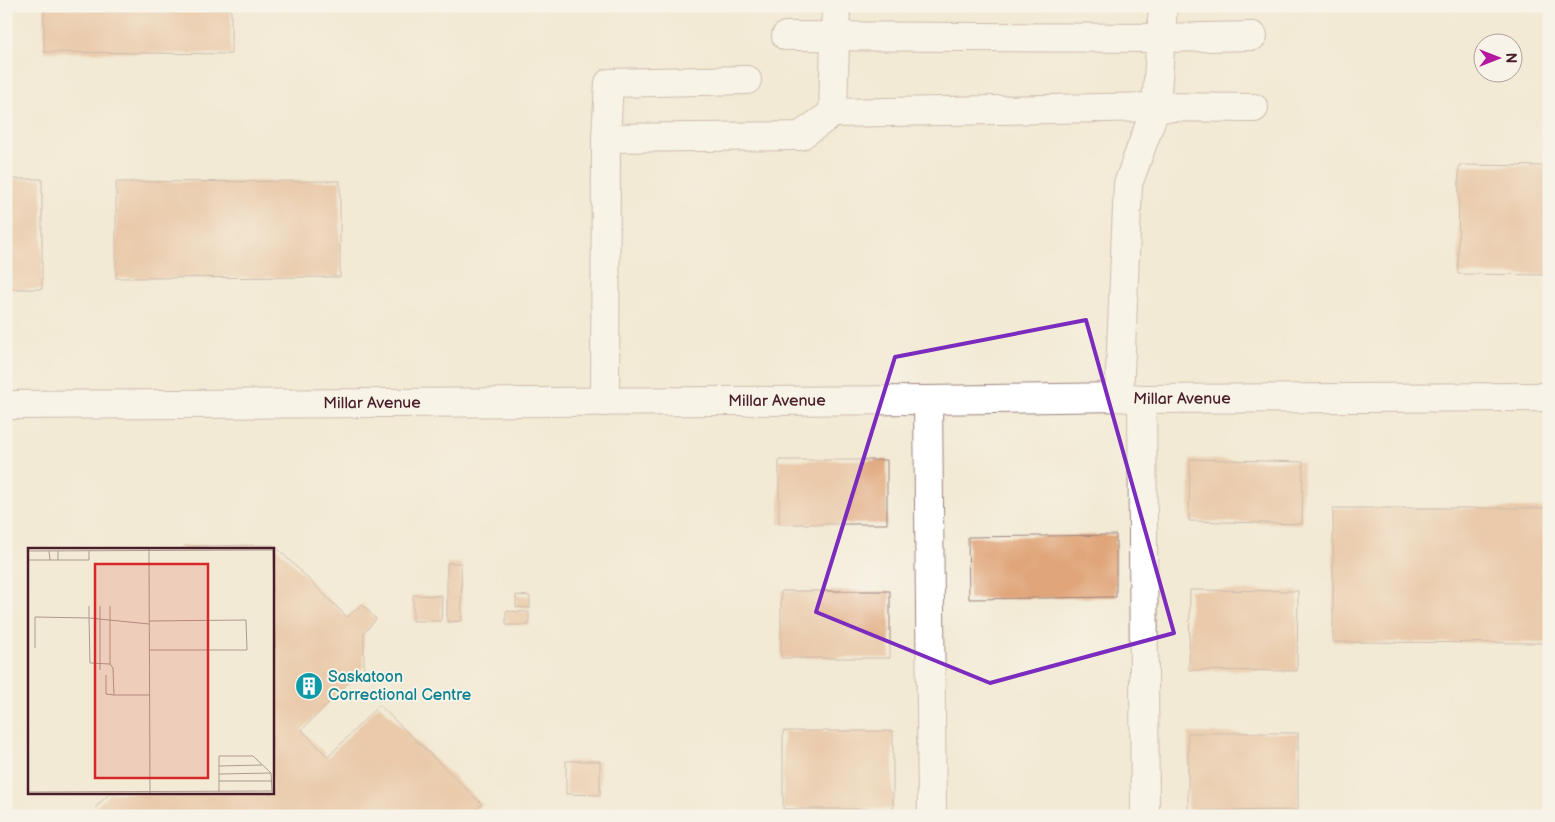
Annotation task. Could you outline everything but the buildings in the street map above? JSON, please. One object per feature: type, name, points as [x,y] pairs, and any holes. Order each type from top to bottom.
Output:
[{"type":"street","points":[[833,113],[836,6]]},
{"type":"street","points":[[1145,816],[1130,398],[1128,184],[1156,107],[1162,6]]},
{"type":"street","points":[[786,36],[1161,38],[1253,36]]},
{"type":"street","points":[[605,402],[606,138],[609,83],[747,80]]},
{"type":"street","points":[[606,138],[800,136],[833,113],[1156,107],[1254,108]]},
{"type":"street","name":"Millar Avenue","points":[[6,405],[1549,397]]},
{"type":"street","points":[[928,400],[932,816]]},
{"type":"highlighted area","points":[[1086,320],[1174,633],[990,683],[816,612],[895,357]]},
{"type":"place","name":"Saskatoon Correctional Centre","points":[[309,686]]}]
